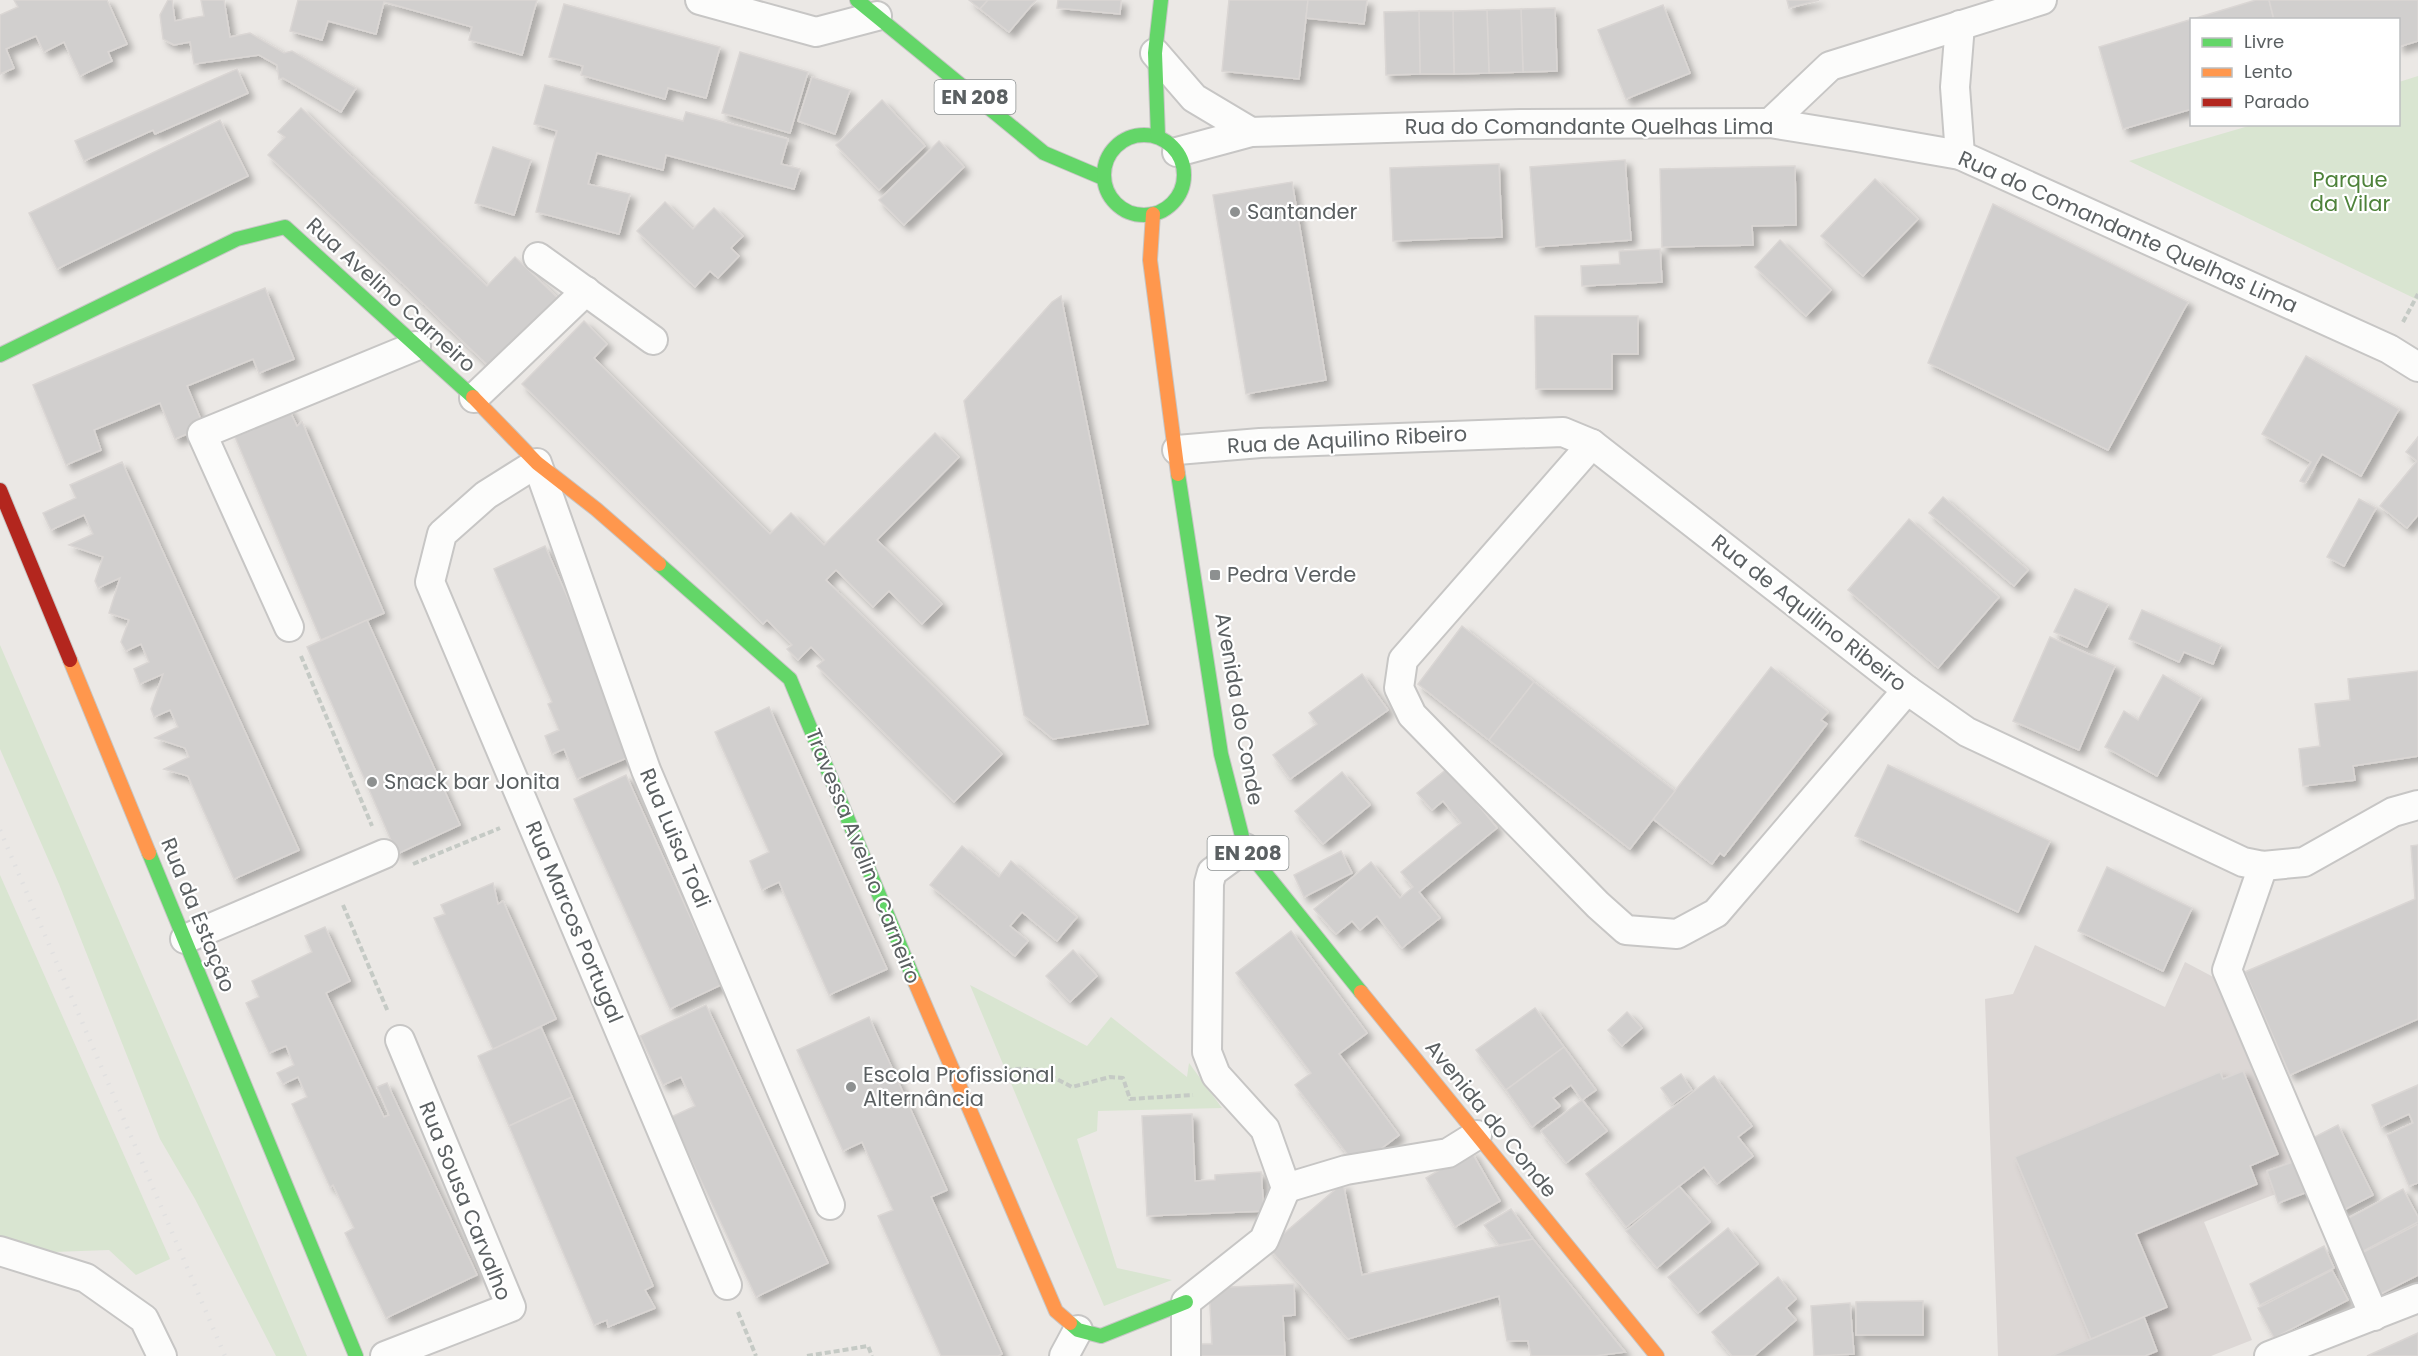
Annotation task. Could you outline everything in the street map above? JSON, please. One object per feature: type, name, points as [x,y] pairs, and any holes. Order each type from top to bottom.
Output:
[{"type":"street","points":[[700,0],[816,32],[867,8]]},
{"type":"street","points":[[1161,0],[1155,53],[1168,144]]},
{"type":"street","points":[[1770,123],[1830,66],[2042,0]]},
{"type":"street","name":"EN 208","points":[[867,8],[1044,153],[1104,178]]},
{"type":"street","points":[[1960,25],[1955,87],[1960,155]]},
{"type":"street","points":[[1155,53],[1194,98],[1251,132]]},
{"type":"street","name":"Rua do Comandante Quelhas Lima","points":[[1168,144],[1251,132],[1520,124],[1770,123],[1960,155],[2389,349],[2418,368]]},
{"type":"street","points":[[1145,134],[1168,144],[1184,164],[1182,189],[1175,200],[1166,209],[1153,214],[1140,215],[1115,203],[1107,191],[1104,178],[1105,164],[1112,150],[1120,142],[1132,136],[1145,134]]},
{"type":"street","name":"Avenida do Conde","points":[[1153,214],[1150,260],[1183,508],[1221,754],[1245,848],[1657,1356]]},
{"type":"street","name":"Rua Avelino Carneiro","points":[[0,356],[237,239],[285,227],[474,398],[537,463]]},
{"type":"street","points":[[538,257],[653,340]]},
{"type":"street","points":[[474,398],[586,291]]},
{"type":"street","points":[[289,627],[202,434],[416,346]]},
{"type":"street","name":"Rua de Aquilino Ribeiro","points":[[1177,450],[1260,442],[1563,432],[1592,444],[1907,690],[1967,732],[2243,862],[2263,866],[2304,862],[2393,812],[2418,805]]},
{"type":"street","points":[[1592,444],[1403,660],[1399,688],[1412,715],[1598,906],[1626,930],[1677,934],[1716,913],[1907,690]]},
{"type":"street","name":"Rua Marcos Portugal","points":[[537,463],[486,495],[442,534],[430,582],[727,1285]]},
{"type":"street","name":"Travessa Avelino Carneiro","points":[[537,463],[596,509],[790,680],[959,1089],[1056,1311],[1078,1330]]},
{"type":"street","name":"Rua Luisa Todi","points":[[537,463],[646,770],[830,1206]]},
{"type":"street","name":"Rua da Estação","points":[[0,490],[356,1356]]},
{"type":"street","points":[[1064,1356],[1078,1330],[1101,1336],[1186,1302],[1264,1240],[1286,1188],[1265,1129],[1216,1075],[1207,1052],[1209,883],[1212,872],[1245,848]]},
{"type":"street","points":[[185,939],[384,854]]},
{"type":"street","points":[[2263,866],[2227,970],[2374,1316]]},
{"type":"street","name":"Rua Sousa Carvalho","points":[[385,1356],[511,1307],[400,1040]]},
{"type":"street","points":[[1286,1188],[1346,1170],[1448,1153],[1477,1135]]},
{"type":"street","points":[[0,1251],[86,1278],[144,1319],[162,1356]]},
{"type":"street","points":[[2270,1356],[2418,1298]]},
{"type":"street","points":[[1186,1302],[1186,1356]]},
{"type":"path","points":[[289,627],[392,873],[530,815]]},
{"type":"path","points":[[332,877],[400,1040]]},
{"type":"path","points":[[959,1089],[1004,1070],[1022,1067],[1045,1072],[1072,1087],[1110,1077],[1123,1078],[1130,1100],[1196,1095],[1216,1075]]},
{"type":"path","points":[[727,1285],[756,1356]]},
{"type":"path","points":[[807,1356],[868,1346],[872,1356]]},
{"type":"shaded area","points":[[2035,945],[2165,1007],[2185,962],[2219,980],[2309,1181],[2204,1222],[2252,1340],[2211,1356],[1998,1356],[1985,999],[2013,994]]},
{"type":"green space","name":"Parque da Vilar","points":[[2418,76],[2418,300],[2129,161],[2249,126],[2400,126],[2400,82]]},
{"type":"green space","points":[[0,645],[307,1356],[276,1356],[195,1199],[160,1139],[59,884],[0,749]]},
{"type":"green space","points":[[0,875],[170,1259],[136,1275],[109,1250],[53,1252],[0,1236]]},
{"type":"green space","points":[[970,985],[1087,1046],[1111,1017],[1187,1077],[1189,1063],[1222,1108],[1098,1111],[1097,1131],[1077,1139],[1117,1268],[1172,1280],[1104,1306]]},
{"type":"building","points":[[14,0],[107,0],[127,44],[108,52],[112,61],[80,76],[64,42],[44,52],[36,36],[6,49],[14,68],[0,74],[0,15],[18,7]]},
{"type":"building","points":[[168,0],[172,0],[175,21],[204,16],[201,0],[224,0],[230,37],[250,33],[284,53],[292,51],[356,88],[341,112],[283,78],[279,79],[277,65],[259,55],[194,64],[190,42],[174,45],[163,39],[160,15]]},
{"type":"building","points":[[298,0],[537,0],[522,55],[469,40],[472,27],[384,2],[376,34],[328,21],[322,40],[290,31]]},
{"type":"building","points":[[969,0],[988,0],[980,9]]},
{"type":"building","points":[[988,0],[1036,0],[1009,32],[980,9]]},
{"type":"building","points":[[1058,0],[1121,0],[1120,14],[1057,8]]},
{"type":"building","points":[[1229,0],[1308,0],[1299,79],[1222,71]]},
{"type":"building","points":[[1308,0],[1367,0],[1364,24],[1306,18]]},
{"type":"building","points":[[1787,0],[1819,0],[1789,8]]},
{"type":"building","points":[[2256,0],[2269,0],[2274,18],[2196,18]]},
{"type":"building","points":[[2269,0],[2418,0],[2418,41],[2400,46],[2400,18],[2274,18]]},
{"type":"building","points":[[564,4],[720,47],[706,98],[668,88],[665,99],[581,75],[583,66],[549,57]]},
{"type":"building","points":[[1663,5],[1690,73],[1626,99],[1598,30]]},
{"type":"building","points":[[1555,8],[1557,71],[1523,72],[1521,9]]},
{"type":"building","points":[[1521,9],[1523,72],[1489,73],[1487,10]]},
{"type":"building","points":[[1487,10],[1489,73],[1454,74],[1453,11]]},
{"type":"building","points":[[1419,11],[1453,11],[1454,74],[1420,74]]},
{"type":"building","points":[[1419,11],[1420,74],[1386,75],[1384,12]]},
{"type":"building","points":[[2190,20],[2190,110],[2123,129],[2099,47]]},
{"type":"building","points":[[740,52],[808,72],[790,133],[722,113]]},
{"type":"building","points":[[237,69],[248,93],[155,134],[153,130],[84,161],[75,141]]},
{"type":"building","points":[[812,77],[850,90],[835,134],[798,121]]},
{"type":"building","points":[[545,85],[683,121],[686,112],[788,139],[781,164],[800,169],[794,189],[666,155],[663,170],[597,153],[588,184],[630,194],[619,234],[536,212],[557,131],[534,124]]},
{"type":"building","points":[[882,100],[925,146],[879,190],[836,145]]},
{"type":"building","points":[[301,108],[487,286],[515,257],[566,306],[499,376],[268,155],[285,137],[278,132]]},
{"type":"building","points":[[220,120],[248,176],[57,269],[29,213]]},
{"type":"building","points":[[939,141],[964,167],[904,225],[879,200]]},
{"type":"building","points":[[493,147],[531,160],[514,215],[475,203]]},
{"type":"building","points":[[1625,160],[1631,240],[1536,247],[1530,167]]},
{"type":"building","points":[[1499,164],[1502,237],[1393,241],[1390,168]]},
{"type":"building","points":[[1795,166],[1796,225],[1752,226],[1753,245],[1662,247],[1660,169]]},
{"type":"building","points":[[1875,179],[1918,219],[1863,276],[1821,236]]},
{"type":"building","points":[[1292,182],[1326,380],[1246,394],[1213,195]]},
{"type":"building","points":[[665,202],[693,229],[714,208],[743,236],[731,248],[739,256],[718,278],[710,271],[695,287],[637,231]]},
{"type":"building","points":[[1993,204],[2188,302],[2108,450],[1928,363]]},
{"type":"building","points":[[1780,240],[1831,290],[1806,316],[1755,267]]},
{"type":"building","points":[[1660,249],[1662,282],[1582,286],[1581,266],[1620,264],[1619,251]]},
{"type":"building","points":[[265,288],[294,359],[259,373],[253,359],[187,386],[204,427],[175,439],[160,403],[94,430],[101,450],[66,465],[33,385]]},
{"type":"building","points":[[1061,296],[1148,724],[1053,739],[1024,715],[964,401],[1052,302]]},
{"type":"building","points":[[1535,316],[1638,316],[1638,354],[1612,354],[1612,389],[1536,389]]},
{"type":"building","points":[[584,321],[607,344],[594,358],[770,534],[791,513],[824,545],[935,433],[959,457],[877,540],[942,604],[922,624],[889,591],[873,607],[836,570],[826,580],[1002,754],[954,802],[817,666],[824,660],[811,647],[798,660],[787,649],[792,645],[767,620],[763,624],[522,384]]},
{"type":"building","points":[[2306,356],[2399,409],[2361,476],[2322,454],[2305,483],[2300,481],[2311,462],[2262,434]]},
{"type":"building","points":[[288,407],[297,426],[302,422],[384,613],[321,640],[232,430]]},
{"type":"building","points":[[2418,437],[2418,515],[2407,528],[2380,506],[2417,461],[2406,452]]},
{"type":"building","points":[[122,462],[299,850],[234,879],[188,776],[164,769],[189,757],[185,748],[155,738],[178,727],[170,710],[154,717],[151,709],[163,674],[140,684],[134,669],[149,662],[141,644],[126,651],[121,642],[129,620],[109,613],[120,578],[98,588],[95,581],[103,557],[69,545],[93,534],[84,515],[51,530],[43,513],[76,498],[70,485]]},
{"type":"building","points":[[1943,497],[2028,570],[2014,586],[1929,513]]},
{"type":"building","points":[[2359,499],[2376,508],[2344,566],[2327,557]]},
{"type":"building","points":[[1909,519],[1999,597],[1938,668],[1848,590]]},
{"type":"building","points":[[545,546],[636,754],[577,779],[564,749],[552,754],[545,736],[559,730],[548,704],[552,702],[494,569]]},
{"type":"building","points":[[2075,589],[2108,604],[2087,647],[2054,632]]},
{"type":"building","points":[[2142,610],[2221,645],[2213,664],[2184,652],[2179,662],[2129,639]]},
{"type":"building","points":[[367,620],[460,825],[397,854],[307,647]]},
{"type":"building","points":[[1462,626],[1534,682],[1489,740],[1418,684]]},
{"type":"building","points":[[2050,637],[2115,666],[2079,750],[2013,721]]},
{"type":"building","points":[[1771,667],[1828,712],[1821,720],[1827,724],[1724,856],[1720,853],[1712,864],[1653,819]]},
{"type":"building","points":[[2418,671],[2418,756],[2353,766],[2355,780],[2303,786],[2299,749],[2320,746],[2315,704],[2350,700],[2348,679]]},
{"type":"building","points":[[1362,674],[1388,710],[1290,779],[1273,755],[1317,724],[1309,713]]},
{"type":"building","points":[[2163,675],[2201,697],[2157,776],[2105,747],[2124,711],[2138,720]]},
{"type":"building","points":[[1534,682],[1675,791],[1630,849],[1489,740]]},
{"type":"building","points":[[769,707],[887,969],[829,995],[779,882],[762,890],[750,861],[769,852],[715,732]]},
{"type":"building","points":[[1888,765],[2050,841],[2018,912],[1855,836]]},
{"type":"building","points":[[1448,768],[1497,828],[1419,892],[1440,918],[1402,948],[1377,916],[1360,930],[1352,921],[1336,934],[1314,909],[1371,862],[1400,898],[1413,887],[1401,872],[1461,823],[1443,801],[1432,810],[1417,793]]},
{"type":"building","points":[[1342,772],[1370,805],[1323,844],[1295,811]]},
{"type":"building","points":[[626,775],[721,985],[670,1009],[574,799]]},
{"type":"building","points":[[2418,845],[2418,1019],[2290,1075],[2245,972],[2415,899],[2411,846]]},
{"type":"building","points":[[962,846],[999,877],[1011,861],[1077,917],[1057,941],[1022,912],[1010,926],[1028,941],[1015,956],[930,885]]},
{"type":"building","points":[[1341,851],[1352,873],[1304,897],[1294,875]]},
{"type":"building","points":[[2107,867],[2192,908],[2163,971],[2078,931]]},
{"type":"building","points":[[493,883],[498,904],[503,901],[556,1019],[493,1049],[434,918],[445,914],[441,905]]},
{"type":"building","points":[[325,927],[350,981],[326,993],[384,1117],[389,1115],[377,1087],[387,1083],[477,1275],[386,1318],[345,1233],[354,1228],[333,1185],[330,1187],[292,1104],[307,1097],[298,1077],[283,1084],[277,1073],[294,1065],[286,1046],[269,1053],[246,1003],[259,997],[252,981],[312,952],[305,936]]},
{"type":"building","points":[[1291,931],[1367,1033],[1339,1054],[1399,1135],[1357,1167],[1295,1085],[1311,1073],[1236,973]]},
{"type":"building","points":[[1073,950],[1097,976],[1070,1002],[1046,976]]},
{"type":"building","points":[[706,1005],[828,1263],[756,1297],[671,1117],[695,1106],[681,1077],[663,1085],[640,1036]]},
{"type":"building","points":[[1535,1008],[1564,1047],[1506,1090],[1476,1050]]},
{"type":"building","points":[[1627,1012],[1642,1028],[1622,1046],[1608,1030]]},
{"type":"building","points":[[869,1017],[947,1190],[931,1197],[1002,1354],[998,1356],[941,1356],[878,1216],[893,1210],[862,1142],[843,1151],[797,1050]]},
{"type":"building","points":[[541,1027],[572,1097],[509,1126],[478,1056]]},
{"type":"building","points":[[1564,1047],[1596,1090],[1582,1100],[1571,1085],[1553,1098],[1560,1106],[1532,1127],[1506,1090]]},
{"type":"building","points":[[2243,1071],[2278,1154],[2250,1166],[2257,1184],[2136,1234],[2167,1307],[2091,1339],[2015,1157],[2220,1072],[2223,1079]]},
{"type":"building","points":[[1681,1074],[1692,1090],[1672,1104],[1661,1088]]},
{"type":"building","points":[[1714,1076],[1752,1126],[1738,1137],[1753,1156],[1717,1184],[1704,1167],[1626,1227],[1586,1174]]},
{"type":"building","points":[[2418,1085],[2418,1183],[2409,1186],[2387,1135],[2413,1123],[2409,1114],[2381,1127],[2372,1105]]},
{"type":"building","points":[[572,1097],[653,1286],[645,1290],[655,1308],[608,1327],[607,1320],[594,1325],[509,1126]]},
{"type":"building","points":[[1582,1100],[1607,1131],[1566,1163],[1541,1131]]},
{"type":"building","points":[[1192,1114],[1195,1181],[1215,1180],[1215,1175],[1261,1172],[1264,1211],[1147,1216],[1142,1116]]},
{"type":"building","points":[[2338,1125],[2373,1195],[2340,1212],[2305,1142]]},
{"type":"building","points":[[1471,1151],[1500,1201],[1455,1227],[1426,1178]]},
{"type":"building","points":[[2299,1160],[2310,1191],[2278,1203],[2267,1171]]},
{"type":"building","points":[[1343,1183],[1362,1275],[1533,1239],[1625,1352],[1595,1356],[1531,1356],[1528,1341],[1507,1341],[1499,1296],[1348,1339],[1268,1247]]},
{"type":"building","points":[[1679,1186],[1710,1222],[1657,1268],[1626,1231]]},
{"type":"building","points":[[2403,1189],[2418,1217],[2418,1222],[2358,1254],[2341,1222]]},
{"type":"building","points":[[1511,1209],[1533,1239],[1499,1245],[1484,1225]]},
{"type":"building","points":[[2418,1224],[2418,1275],[2375,1297],[2354,1257]]},
{"type":"building","points":[[1728,1228],[1758,1264],[1698,1313],[1668,1277]]},
{"type":"building","points":[[2324,1246],[2334,1268],[2260,1305],[2250,1284]]},
{"type":"building","points":[[2332,1270],[2348,1300],[2274,1338],[2258,1308]]},
{"type":"building","points":[[1778,1277],[1796,1299],[1786,1308],[1796,1320],[1754,1356],[1732,1356],[1712,1332]]},
{"type":"building","points":[[1294,1284],[1295,1315],[1283,1316],[1285,1356],[1195,1356],[1195,1344],[1212,1344],[1209,1288]]},
{"type":"building","points":[[1923,1301],[1923,1335],[1856,1335],[1856,1302]]},
{"type":"building","points":[[1850,1303],[1854,1354],[1814,1356],[1811,1306]]},
{"type":"building","points":[[2144,1317],[2157,1351],[2145,1356],[2051,1356]]},
{"type":"building","points":[[2418,1333],[2418,1356],[2367,1356]]},
{"type":"railway","points":[[0,830],[225,1356]]},
{"type":"traffic: fast","points":[[857,0],[1044,153],[1103,178]]},
{"type":"traffic: fast","points":[[1158,136],[1155,53],[1161,0]]},
{"type":"traffic: fast","points":[[1136,135],[1152,135],[1166,142],[1177,153],[1184,167],[1184,175],[1181,190],[1166,208],[1152,215],[1136,215],[1122,208],[1111,197],[1104,183],[1104,167],[1111,153],[1122,142],[1136,135]]},
{"type":"traffic: fast","points":[[0,355],[237,239],[285,227],[473,397]]},
{"type":"traffic: fast","points":[[1178,474],[1221,754],[1245,848],[1361,992]]},
{"type":"traffic: fast","points":[[659,564],[790,679],[915,982]]},
{"type":"traffic: fast","points":[[149,853],[356,1356]]},
{"type":"traffic: fast","points":[[1070,1323],[1078,1330],[1101,1336],[1186,1302]]},
{"type":"traffic: slow","points":[[1153,214],[1150,260],[1178,474]]},
{"type":"traffic: slow","points":[[473,397],[537,463],[596,509],[659,564]]},
{"type":"traffic: slow","points":[[70,660],[149,853]]},
{"type":"traffic: slow","points":[[915,982],[1056,1311],[1070,1323]]},
{"type":"traffic: slow","points":[[1361,992],[1657,1356]]},
{"type":"traffic: jam","points":[[0,490],[70,660]]},
{"type":"place","name":"Santander","points":[[1235,212]]},
{"type":"place","name":"Pedra Verde","points":[[1215,575]]},
{"type":"place","name":"Snack bar Jonita","points":[[372,782]]},
{"type":"place","name":"Escola Profissional Alternância","points":[[851,1087]]}]
